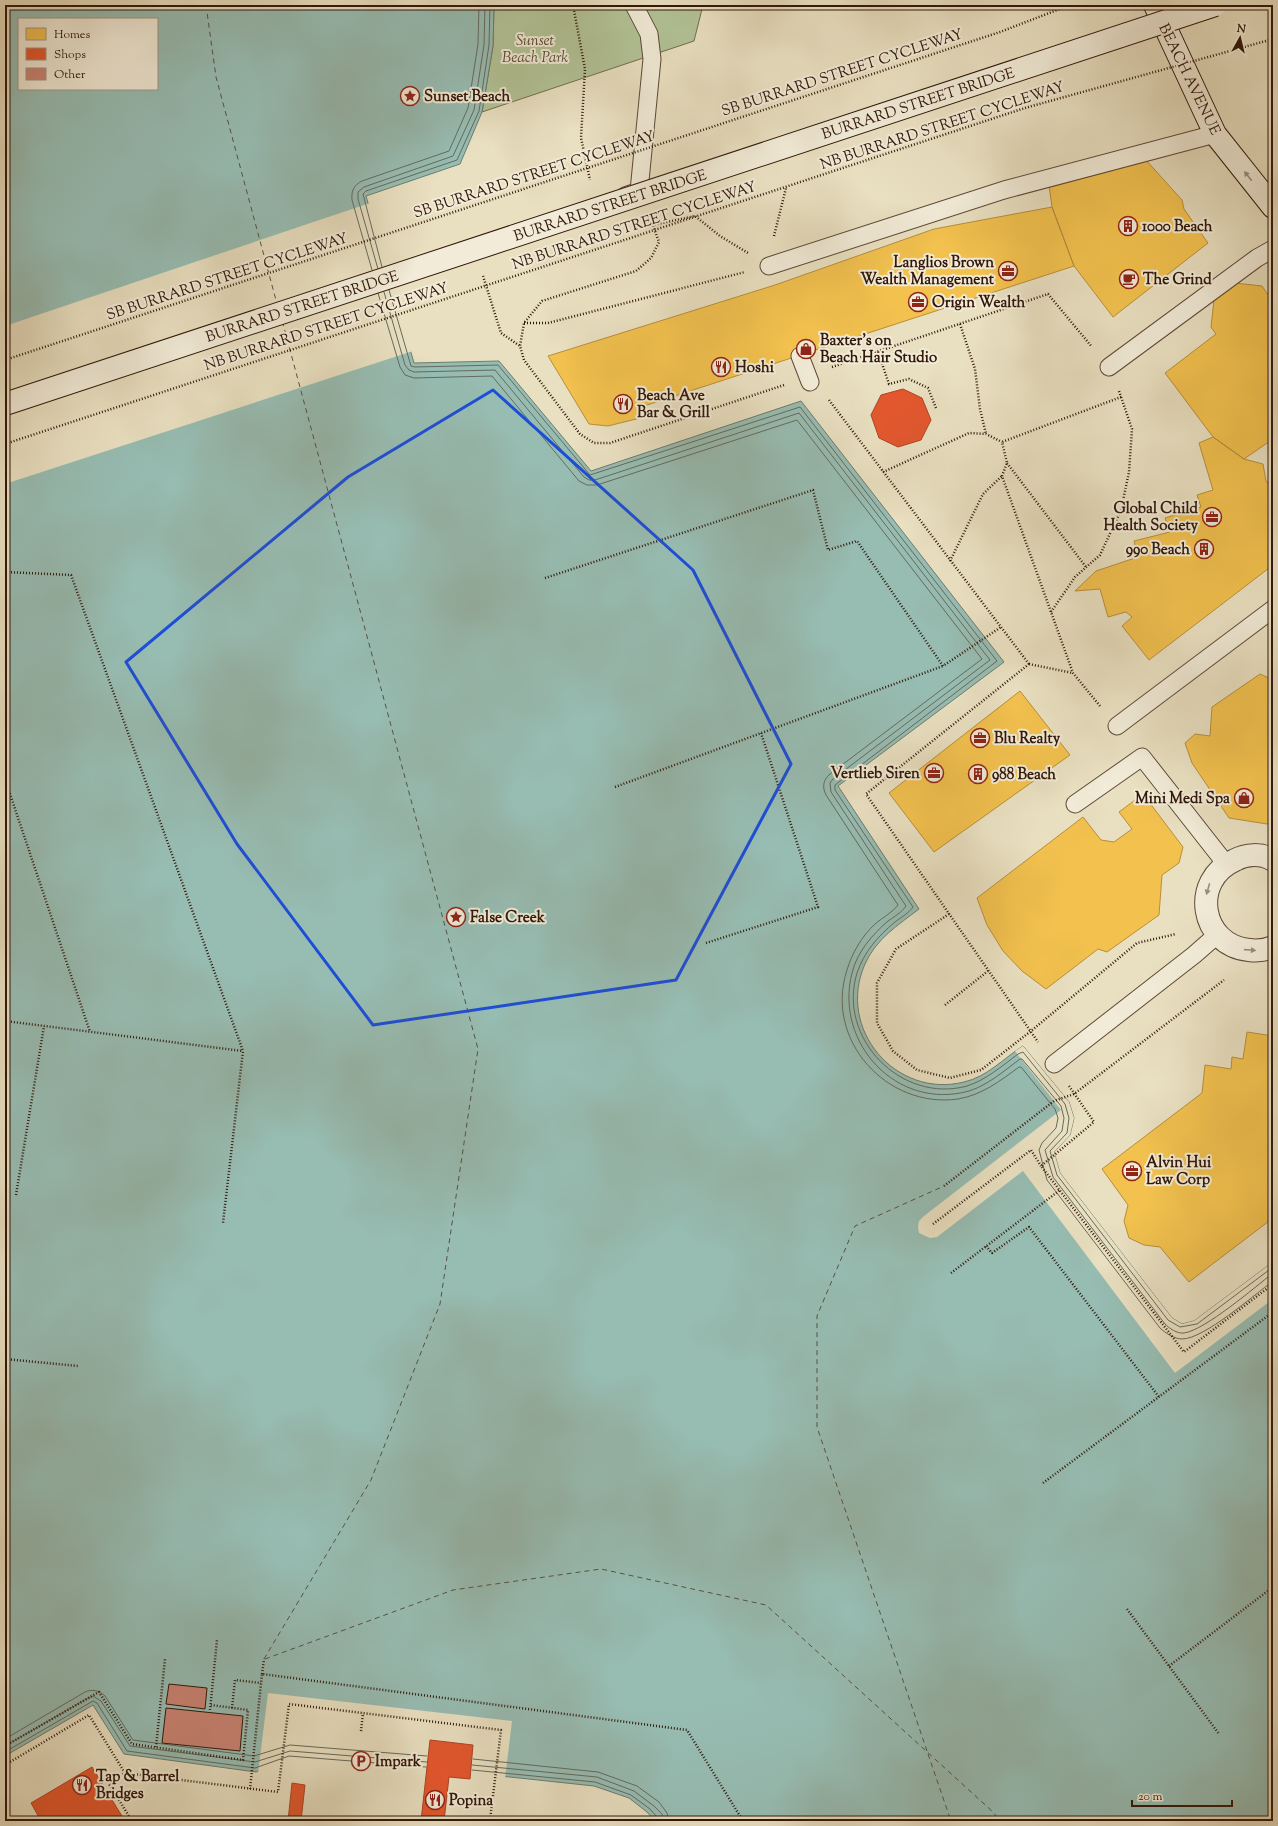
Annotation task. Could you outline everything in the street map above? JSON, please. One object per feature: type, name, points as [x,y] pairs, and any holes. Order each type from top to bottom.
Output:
[{"type":"main road","name":"BEACH AVENUE","points":[[1155,5],[1215,134],[1273,206]]},
{"type":"main road","name":"BURRARD STREET BRIDGE","points":[[5,404],[1215,5]]},
{"type":"main road","points":[[1273,860],[1255,855],[1240,857],[1226,864],[1216,872],[1206,897],[1206,910],[1210,923],[1228,944],[1242,949],[1256,951],[1273,946]]},
{"type":"lane","points":[[439,253],[639,192],[652,58],[649,34],[639,6]]},
{"type":"lane","points":[[769,266],[1004,190],[1215,134]]},
{"type":"lane","points":[[1109,367],[1257,258],[1273,249]]},
{"type":"lane","points":[[800,356],[810,382]]},
{"type":"lane","points":[[1117,726],[1273,609]]},
{"type":"lane","points":[[1075,804],[1142,757],[1226,864]]},
{"type":"lane","points":[[1054,1064],[1194,955],[1218,934]]},
{"type":"path","points":[[573,5],[585,69],[581,138]]},
{"type":"path","name":"SB BURRARD STREET CYCLEWAY","points":[[5,360],[1000,32],[1070,5]]},
{"type":"path","name":"NB BURRARD STREET CYCLEWAY","points":[[5,444],[1025,108],[1273,39]]},
{"type":"path","points":[[778,214],[786,188]]},
{"type":"path","points":[[639,192],[659,242],[651,258],[636,271],[542,302],[524,323],[520,346],[524,360],[580,434],[594,443],[610,443],[794,382],[810,382],[821,390],[1029,664],[1073,673],[1002,476]]},
{"type":"path","points":[[632,230],[695,216],[720,236],[769,266]]},
{"type":"path","points":[[524,323],[548,323],[769,266]]},
{"type":"path","points":[[483,276],[501,333],[520,346]]},
{"type":"path","points":[[827,368],[1048,294],[1109,367],[1132,429],[1129,472],[1121,510],[1100,555],[1075,577],[1051,612]]},
{"type":"path","points":[[960,324],[975,369],[980,409],[986,434]]},
{"type":"path","points":[[878,352],[889,384],[909,380],[928,388],[936,408]]},
{"type":"path","points":[[883,472],[969,433],[986,434],[1002,442],[1121,397]]},
{"type":"path","points":[[1002,442],[1007,463],[1086,567]]},
{"type":"path","points":[[950,561],[982,494],[1002,476],[1007,463]]},
{"type":"path","points":[[545,578],[813,490],[828,550],[857,541],[943,666]]},
{"type":"path","points":[[5,572],[71,576],[244,1051],[223,1223]]},
{"type":"path","points":[[615,787],[943,666],[1001,627]]},
{"type":"path","points":[[1029,664],[866,794],[1094,1122],[1041,1166]]},
{"type":"path","points":[[706,943],[818,907],[761,733]]},
{"type":"path","points":[[5,780],[90,1032]]},
{"type":"path","points":[[949,914],[896,949],[877,983],[877,1023],[893,1051],[917,1070],[950,1078],[981,1070],[1031,1031],[1137,943],[1183,933]]},
{"type":"path","points":[[945,1005],[988,971]]},
{"type":"path","points":[[944,1186],[1054,1101],[1074,1094],[1224,980]]},
{"type":"path","points":[[5,1021],[244,1051]]},
{"type":"path","points":[[16,1195],[44,1026]]},
{"type":"path","points":[[933,1224],[1031,1150],[1041,1166],[1184,1352],[1273,1284]]},
{"type":"path","points":[[951,1273],[1060,1190]]},
{"type":"path","points":[[986,1246],[992,1253],[1029,1228],[1159,1397]]},
{"type":"path","points":[[1043,1483],[1273,1312]]},
{"type":"path","points":[[5,1359],[78,1366]]},
{"type":"path","points":[[1169,1666],[1273,1587]]},
{"type":"path","points":[[1127,1609],[1219,1734]]},
{"type":"path","points":[[210,1710],[217,1640]]},
{"type":"path","points":[[156,1747],[165,1659]]},
{"type":"path","points":[[250,1789],[264,1659]]},
{"type":"path","points":[[262,1674],[687,1730],[743,1821]]},
{"type":"path","points":[[232,1708],[235,1680],[261,1683]]},
{"type":"path","points":[[5,1746],[99,1692],[132,1744],[243,1760],[248,1710],[211,1705]]},
{"type":"path","points":[[132,1821],[109,1784],[125,1773],[278,1792],[289,1704],[501,1730],[490,1820],[499,1821]]},
{"type":"path","points":[[361,1731],[363,1713]]},
{"type":"path","points":[[5,1765],[89,1716],[125,1773]]},
{"type":"highlighted area","points":[[493,390],[693,570],[791,764],[676,980],[373,1025],[237,844],[126,662],[348,477]]},
{"type":"green space","name":"Sunset Beach Park","points":[[494,5],[703,5],[694,41],[482,112],[493,46]]},
{"type":"water","name":"False Creek","points":[[5,5],[494,5],[493,46],[482,112],[460,164],[366,196],[414,363],[499,361],[591,471],[801,401],[1004,662],[838,786],[919,909],[881,940],[865,964],[858,988],[859,1012],[866,1034],[878,1054],[895,1069],[916,1080],[939,1084],[972,1080],[988,1072],[1023,1046],[1069,1102],[1074,1118],[1070,1135],[1054,1152],[1060,1173],[1172,1318],[1182,1324],[1194,1321],[1273,1262],[1273,1821],[655,1821],[647,1812],[629,1798],[594,1786],[510,1777],[289,1760],[256,1772],[124,1754],[93,1705],[5,1756]]},
{"type":"pier","points":[[370,203],[413,351],[5,484],[5,326]]},
{"type":"pier","points":[[1023,1046],[1069,1102],[1074,1118],[1070,1135],[1054,1152],[1060,1173],[1172,1318],[1182,1324],[1194,1321],[1273,1262],[1273,1299],[1175,1373],[1023,1171],[937,1237],[930,1238],[919,1233],[919,1221],[924,1216],[1061,1110],[1015,1051]]},
{"type":"pier","points":[[268,1693],[512,1721],[505,1779],[289,1762],[258,1773]]},
{"type":"building: Homes","name":"1000 Beach","points":[[1145,159],[1182,200],[1184,209],[1208,243],[1113,317],[1074,266],[1052,207],[1048,178]]},
{"type":"building: Homes","points":[[1052,207],[1074,266],[644,406],[648,416],[608,426],[589,424],[548,356],[775,285],[934,229]]},
{"type":"building: Homes","points":[[1235,283],[1262,286],[1273,302],[1273,439],[1244,459],[1213,437],[1165,373],[1216,334],[1211,327],[1214,300]]},
{"type":"building: Homes","name":"990 Beach","points":[[1213,437],[1244,459],[1263,464],[1266,481],[1273,489],[1273,565],[1149,660],[1122,626],[1132,617],[1126,612],[1108,617],[1100,589],[1075,591],[1096,571],[1138,557],[1134,541],[1170,532],[1165,518],[1201,507],[1197,495],[1213,490],[1199,443]]},
{"type":"building: Homes","points":[[1260,674],[1273,680],[1273,820],[1267,824],[1229,818],[1192,763],[1185,743],[1195,734],[1210,736],[1212,707]]},
{"type":"building: Homes","name":"988 Beach","points":[[1020,691],[1070,755],[934,852],[889,793]]},
{"type":"building: Homes","points":[[1143,794],[1183,847],[1179,863],[1162,875],[1159,915],[1107,952],[1098,949],[1046,989],[1022,971],[1003,951],[987,925],[977,898],[1083,817],[1101,840],[1114,842],[1132,829],[1119,812]]},
{"type":"building: Homes","points":[[1247,1032],[1273,1036],[1273,1218],[1189,1282],[1160,1247],[1144,1245],[1129,1238],[1124,1221],[1128,1205],[1102,1169],[1202,1093],[1205,1065],[1231,1069],[1232,1057],[1243,1059]]},
{"type":"building: Shops","points":[[903,389],[922,398],[931,420],[921,440],[898,447],[879,438],[871,415],[881,395]]},
{"type":"building: Shops","name":"Popina","points":[[430,1740],[473,1745],[470,1779],[449,1777],[444,1821],[421,1821]]},
{"type":"building: Shops","name":"Tap & Barrel Bridges","points":[[92,1767],[125,1821],[41,1821],[31,1803]]},
{"type":"building: Shops","points":[[292,1783],[305,1785],[301,1821],[288,1821]]},
{"type":"building: Other","points":[[169,1684],[207,1688],[205,1709],[166,1704]]},
{"type":"building: Other","points":[[166,1708],[243,1716],[240,1751],[162,1743]]},
{"type":"ferry route","points":[[206,5],[216,77],[277,304]]},
{"type":"ferry route","points":[[264,1659],[371,1480],[440,1304],[478,1049],[283,324]]},
{"type":"ferry route","points":[[927,1751],[817,1427],[817,1316],[855,1226],[944,1186]]},
{"type":"ferry route","points":[[265,1659],[453,1590],[601,1569],[766,1605],[993,1812],[1000,1821]]},
{"type":"ferry route","points":[[928,1754],[951,1821]]},
{"type":"place","name":"Sunset Beach","points":[[410,96]]},
{"type":"place","name":"1000 Beach","points":[[1128,226]]},
{"type":"place","name":"Langlios Brown Wealth Management","points":[[1008,271]]},
{"type":"place","name":"The Grind","points":[[1129,279]]},
{"type":"place","name":"Origin Wealth","points":[[918,302]]},
{"type":"place","name":"Baxter's on Beach Hair Studio","points":[[806,349]]},
{"type":"place","name":"Hoshi","points":[[721,367]]},
{"type":"place","name":"Beach Ave Bar & Grill","points":[[623,404]]},
{"type":"place","name":"Global Child Health Society","points":[[1212,517]]},
{"type":"place","name":"990 Beach","points":[[1204,549]]},
{"type":"place","name":"Blu Realty","points":[[980,738]]},
{"type":"place","name":"Vertlieb Siren","points":[[934,773]]},
{"type":"place","name":"988 Beach","points":[[978,774]]},
{"type":"place","name":"Mini Medi Spa","points":[[1244,798]]},
{"type":"place","name":"False Creek","points":[[456,917]]},
{"type":"place","name":"Alvin Hui Law Corp","points":[[1132,1171]]},
{"type":"place","name":"Impark","points":[[361,1761]]},
{"type":"place","name":"Tap & Barrel Bridges","points":[[82,1785]]},
{"type":"place","name":"Popina","points":[[435,1800]]}]
